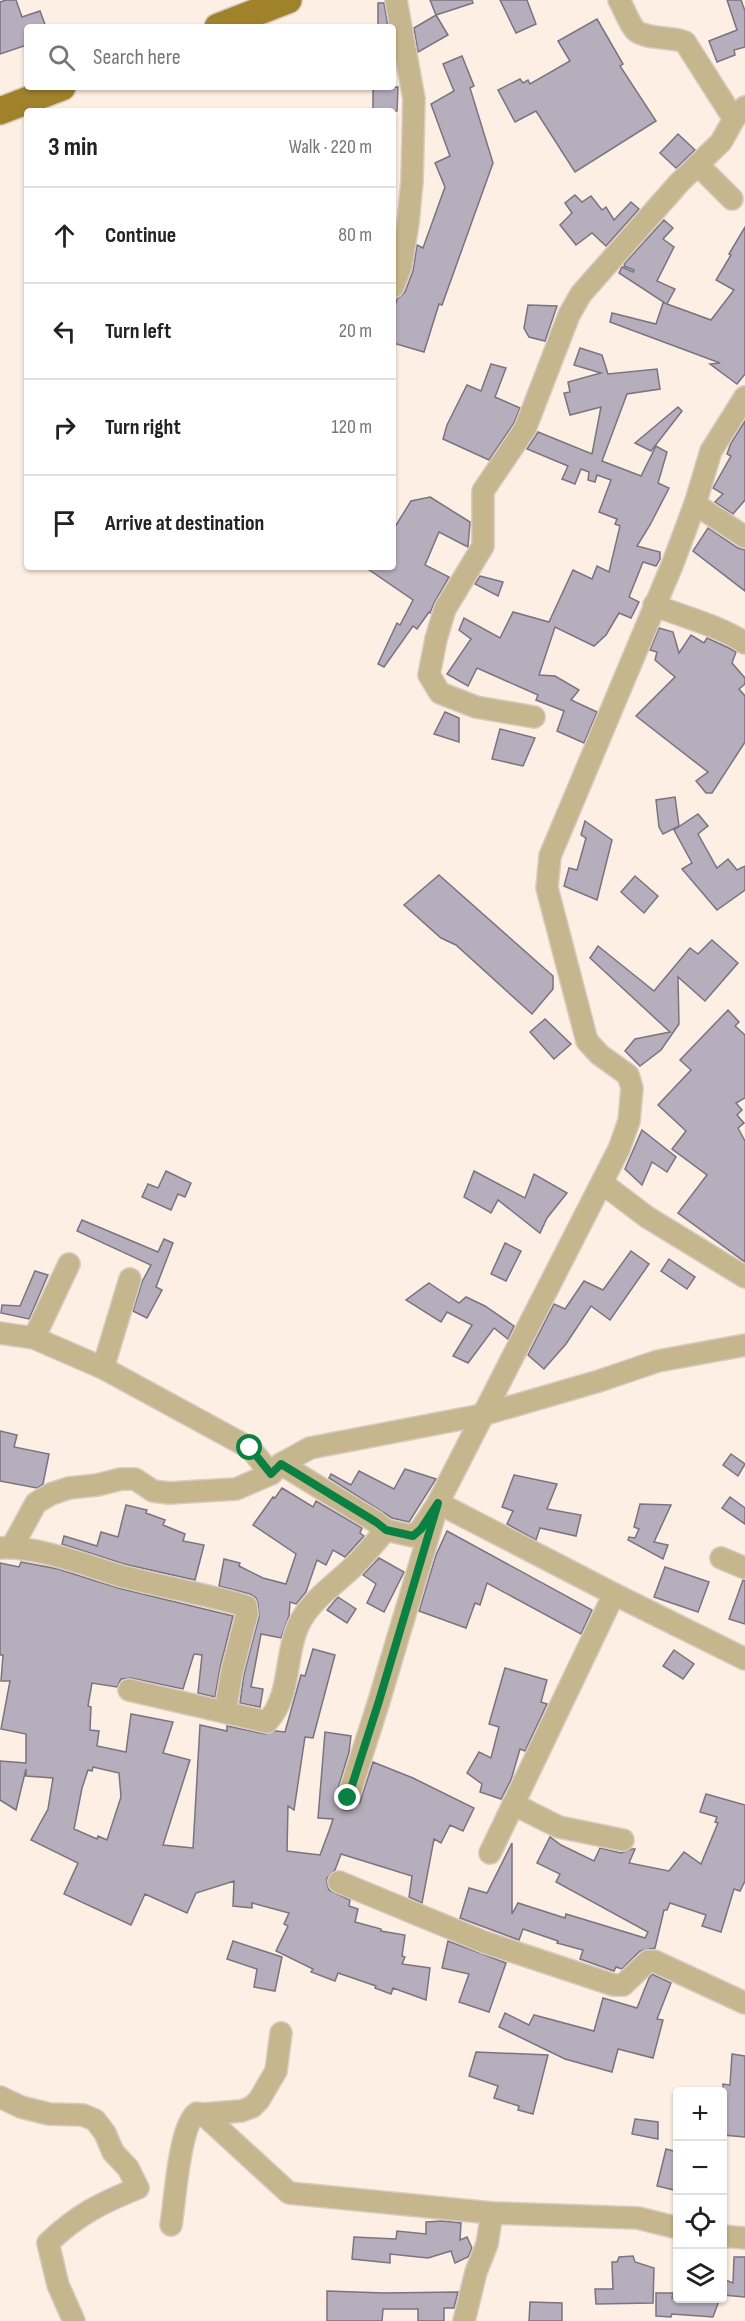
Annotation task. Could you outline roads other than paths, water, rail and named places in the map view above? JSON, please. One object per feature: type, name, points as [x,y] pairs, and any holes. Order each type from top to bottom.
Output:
[{"type":"main road","points":[[226,24],[288,0]]},
{"type":"main road","points":[[0,111],[54,90]]},
{"type":"street","points":[[396,0],[414,99],[412,181],[408,223],[401,266],[396,279]]},
{"type":"street","points":[[534,717],[476,707],[440,693],[429,675],[436,639],[446,609],[483,546],[483,491],[525,429],[569,315],[581,294],[612,256],[642,226],[679,183],[721,142],[740,113],[685,42],[674,37],[650,37],[636,30],[620,0]]},
{"type":"street","points":[[698,165],[732,199]]},
{"type":"street","points":[[0,1333],[34,1338],[103,1368],[250,1448],[276,1469],[376,1522],[386,1530],[413,1536],[421,1529],[438,1503],[602,1183],[619,1149],[629,1121],[632,1088],[628,1075],[600,1055],[587,1041],[547,888],[550,856],[673,563],[695,504],[711,451],[743,406]]},
{"type":"street","points":[[695,504],[745,537]]},
{"type":"street","points":[[654,605],[729,632],[745,643]]},
{"type":"street","points":[[602,1183],[647,1217],[745,1277]]},
{"type":"street","points":[[34,1338],[69,1264]]},
{"type":"street","points":[[103,1368],[130,1279]]},
{"type":"street","points":[[225,1712],[232,1671],[247,1614],[246,1606],[6,1547],[36,1503],[51,1494],[69,1488],[97,1485],[121,1479],[135,1479],[153,1491],[169,1494],[236,1489],[276,1469],[310,1448],[482,1415],[599,1381],[658,1361],[745,1345]]},
{"type":"street","points":[[438,1503],[745,1659]]},
{"type":"street","points":[[348,1798],[438,1503]]},
{"type":"street","points":[[129,1690],[267,1722],[275,1713],[284,1691],[294,1640],[307,1610],[357,1563],[386,1530]]},
{"type":"street","points":[[721,1558],[745,1568]]},
{"type":"street","points":[[490,1853],[614,1594]]},
{"type":"street","points":[[513,1804],[559,1827],[623,1840]]},
{"type":"street","points":[[339,1882],[484,1942],[614,1985],[623,1985],[648,1960],[745,2003]]},
{"type":"street","points":[[171,2225],[183,2137],[193,2116],[197,2113],[252,2107],[259,2100],[276,2071],[281,2033]]},
{"type":"street","points":[[0,2097],[21,2107],[49,2115],[83,2115],[94,2120],[105,2133],[113,2152],[128,2168],[138,2188],[101,2203],[68,2223],[48,2243],[58,2285],[74,2321]]},
{"type":"street","points":[[203,2114],[274,2182],[289,2193],[492,2213],[638,2218],[673,2227]]},
{"type":"street","points":[[464,2321],[476,2272],[487,2244],[492,2213]]},
{"type":"street","points":[[727,2236],[745,2238]]}]
